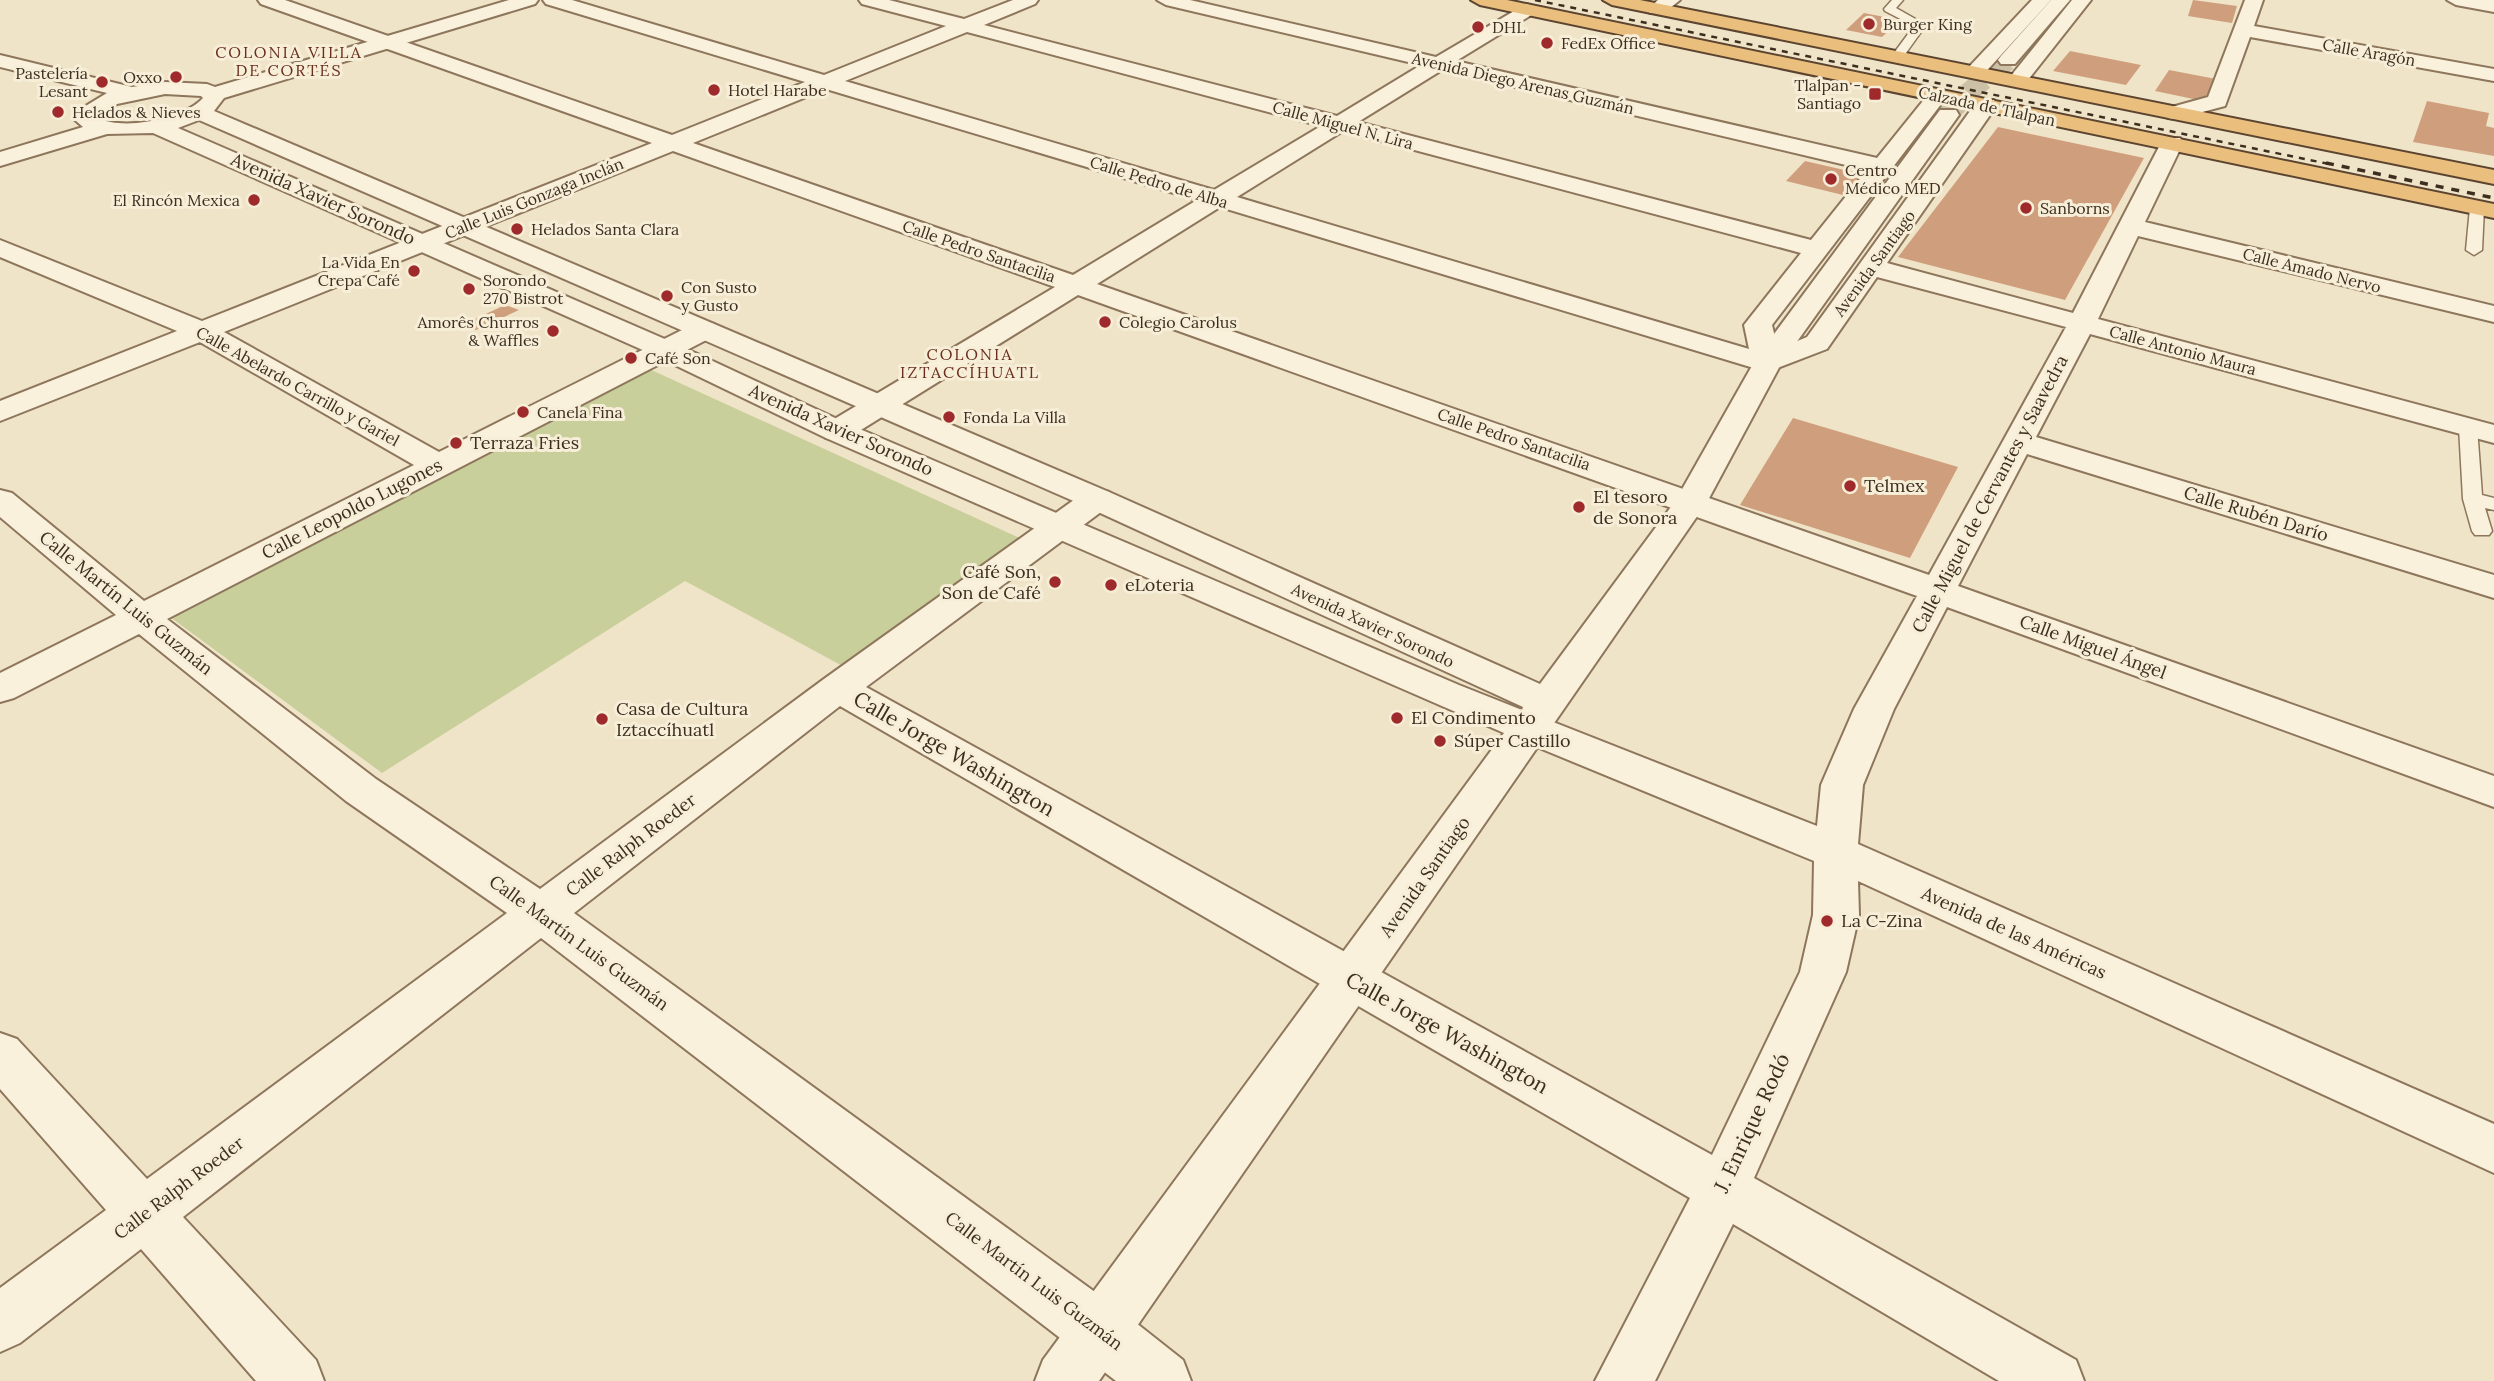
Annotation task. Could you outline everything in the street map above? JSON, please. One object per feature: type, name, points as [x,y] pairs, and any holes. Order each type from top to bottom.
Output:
[{"type":"highway","name":"Calzada de Tlalpan","points":[[1480,0],[1943,105],[1986,105],[2174,128],[2494,177]]},
{"type":"highway","name":"Calzada de Tlalpan","points":[[1612,0],[1664,4],[1897,57],[2017,81],[2174,128],[2486,209]]},
{"type":"street","name":"Calle Pedro Santacilia","points":[[267,0],[1691,502]]},
{"type":"street","points":[[0,80],[97,118],[155,126],[202,98],[490,0]]},
{"type":"street","points":[[377,40],[529,0]]},
{"type":"street","name":"Calle Pedro de Alba","points":[[552,0],[826,82],[1221,211]]},
{"type":"street","name":"Calle Miguel N. Lira","points":[[868,0],[1817,249]]},
{"type":"street","name":"Calle Luis Gonzaga Inclán","points":[[0,412],[1029,0]]},
{"type":"street","name":"Avenida Diego Arenas Guzmán","points":[[1166,0],[1880,166]]},
{"type":"street","points":[[1974,73],[2042,0]]},
{"type":"street","points":[[2008,60],[2061,0]]},
{"type":"street","points":[[2017,81],[2082,0]]},
{"type":"street","points":[[2456,0],[2494,6]]},
{"type":"street","points":[[2174,128],[2217,101],[2243,30],[2246,1]]},
{"type":"street","points":[[867,443],[904,410],[1076,285],[1221,211],[1340,125],[1438,63],[1539,12]]},
{"type":"street","points":[[1221,211],[1248,208],[1465,70],[1539,12]]},
{"type":"street","name":"Calle Aragón","points":[[2243,30],[2494,75]]},
{"type":"street","points":[[0,61],[132,93],[165,88],[202,98]]},
{"type":"street","points":[[0,159],[97,118],[132,93]]},
{"type":"street","name":"Avenida Xavier Sorondo","points":[[202,98],[463,226],[704,330],[904,410],[1097,499],[1538,715]]},
{"type":"street","points":[[1767,363],[1758,325],[1880,166],[1943,105]]},
{"type":"street","name":"Avenida Santiago","points":[[1065,1381],[1691,502],[1767,363],[1943,105]]},
{"type":"street","name":"Avenida Santiago","points":[[1767,363],[1816,343],[1986,105]]},
{"type":"street","points":[[0,145],[97,118]]},
{"type":"street","name":"Avenida Xavier Sorondo","points":[[155,126],[664,349],[837,431],[1062,526],[1445,695],[1538,715]]},
{"type":"street","name":"Calle Miguel de Cervantes y Saavedra","points":[[1836,853],[1842,785],[1874,709],[2082,323],[2174,128]]},
{"type":"street","name":"Calle Pedro de Alba","points":[[1248,208],[1767,363]]},
{"type":"street","name":"Calle Amado Nervo","points":[[2129,226],[2494,314]]},
{"type":"street","points":[[1008,355],[1203,236]]},
{"type":"street","name":"Calle Abelardo Carrillo y Gariel","points":[[0,248],[201,331],[438,465]]},
{"type":"street","name":"Calle Antonio Maura","points":[[1872,267],[2481,430]]},
{"type":"street","name":"Calle Leopoldo Lugones","points":[[0,689],[704,330]]},
{"type":"street","points":[[837,431],[904,410]]},
{"type":"street","name":"Calle Rubén Darío","points":[[2018,441],[2494,587]]},
{"type":"street","name":"Calle Ralph Roeder","points":[[0,1323],[838,688],[1097,499]]},
{"type":"street","name":"Calle Martín Luis Guzmán","points":[[0,500],[141,617],[361,790],[541,913],[1101,1331],[1162,1381]]},
{"type":"street","name":"Calle Miguel Ángel","points":[[1691,502],[2494,792]]},
{"type":"street","name":"Calle Jorge Washington","points":[[838,688],[1723,1189],[2054,1381]]},
{"type":"street","name":"Avenida de las Américas","points":[[1538,715],[1836,853],[2494,1149]]},
{"type":"street","name":"J. Enrique Rodó","points":[[1624,1381],[1723,1189],[1823,972],[1836,915],[1836,853]]},
{"type":"street","points":[[0,1054],[146,1212],[295,1381]]},
{"type":"lane","points":[[1897,57],[1920,26],[1889,9],[1898,0]]},
{"type":"lane","points":[[2474,250],[2486,209]]},
{"type":"lane","points":[[2481,430],[2473,499],[2482,531]]},
{"type":"lane","points":[[2473,499],[2494,504]]},
{"type":"green space","points":[[647,368],[1024,540],[850,670],[685,581],[382,773],[166,614]]},
{"type":"building","points":[[2193,0],[2237,6],[2232,23],[2188,16]]},
{"type":"building","points":[[1864,13],[1900,20],[1882,37],[1846,30]]},
{"type":"building","points":[[2070,51],[2141,65],[2126,85],[2053,71]]},
{"type":"building","points":[[2169,70],[2216,79],[2203,101],[2155,91]]},
{"type":"building","points":[[2427,101],[2489,113],[2486,126],[2494,128],[2494,156],[2413,142]]},
{"type":"building","name":"Sanborns","points":[[1998,127],[2144,158],[2065,300],[1898,257]]},
{"type":"building","name":"Centro Médico MED","points":[[1805,161],[1875,177],[1859,199],[1786,181]]},
{"type":"building","points":[[505,305],[519,310],[476,330],[462,325]]},
{"type":"building","name":"Telmex","points":[[1793,418],[1958,467],[1910,558],[1740,505]]},
{"type":"tunnel","points":[[1948,115],[1969,92],[2008,60]]},
{"type":"railway","points":[[1535,0],[2334,165]]},
{"type":"railway","points":[[2326,163],[2494,198]]},
{"type":"place","name":"Burger King","points":[[1869,24]]},
{"type":"place","name":"DHL","points":[[1478,27]]},
{"type":"place","name":"FedEx Office","points":[[1547,43]]},
{"type":"place","name":"Oxxo","points":[[176,77]]},
{"type":"place","name":"Pastelería Lesant","points":[[102,82]]},
{"type":"place","name":"Hotel Harabe","points":[[714,90]]},
{"type":"place","name":"Tlalpan - Santiago","points":[[1875,94]]},
{"type":"place","name":"Helados & Nieves","points":[[58,112]]},
{"type":"place","name":"Centro Médico MED","points":[[1831,179]]},
{"type":"place","name":"El Rincón Mexica","points":[[254,200]]},
{"type":"place","name":"Sanborns","points":[[2026,208]]},
{"type":"place","name":"Helados Santa Clara","points":[[517,229]]},
{"type":"place","name":"La Vida En Crepa Café","points":[[414,271]]},
{"type":"place","name":"Sorondo 270 Bistrot","points":[[469,289]]},
{"type":"place","name":"Con Susto y Gusto","points":[[667,296]]},
{"type":"place","name":"Colegio Carolus","points":[[1105,322]]},
{"type":"place","name":"Amorês Churros & Waffles","points":[[553,331]]},
{"type":"place","name":"Café Son","points":[[631,358]]},
{"type":"place","name":"Canela Fina","points":[[523,412]]},
{"type":"place","name":"Fonda La Villa","points":[[949,417]]},
{"type":"place","name":"Terraza Fries","points":[[456,443]]},
{"type":"place","name":"Telmex","points":[[1850,486]]},
{"type":"place","name":"El tesoro de Sonora","points":[[1579,507]]},
{"type":"place","name":"Café Son, Son de Café","points":[[1055,582]]},
{"type":"place","name":"eLoteria","points":[[1111,585]]},
{"type":"place","name":"El Condimento","points":[[1397,718]]},
{"type":"place","name":"Casa de Cultura Iztaccíhuatl","points":[[602,719]]},
{"type":"place","name":"Súper Castillo","points":[[1440,741]]},
{"type":"place","name":"La C-Zina","points":[[1827,921]]},
{"type":"district","name":"COLONIA VILLA DE CORTÉS","points":[[289,61]]},
{"type":"district","name":"COLONIA IZTACCÍHUATL","points":[[970,363]]}]
